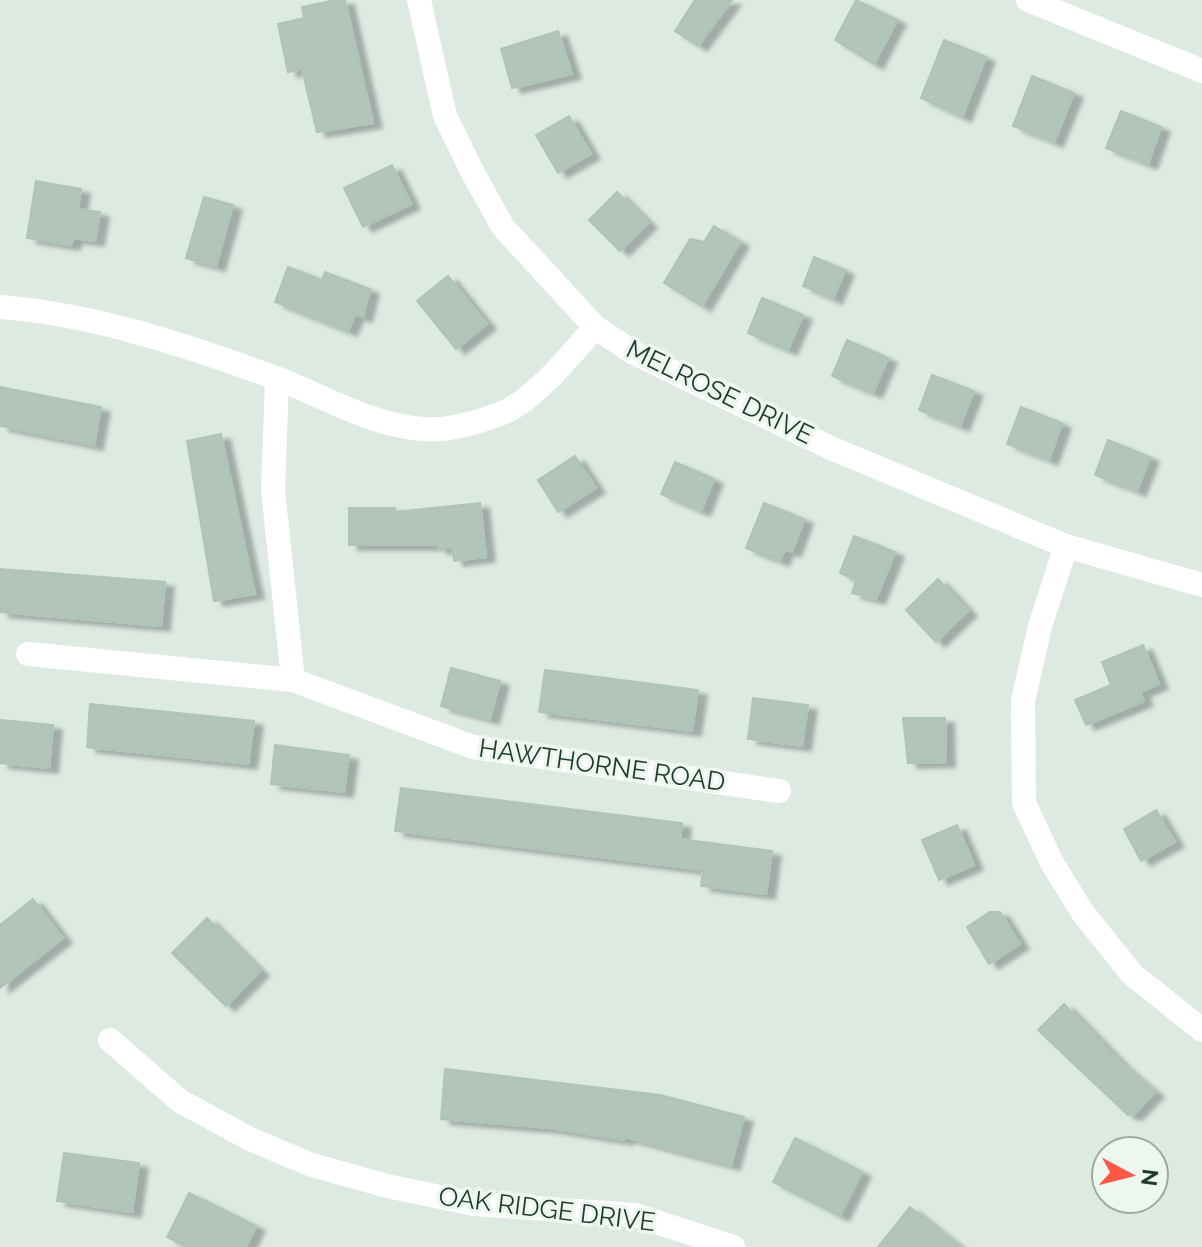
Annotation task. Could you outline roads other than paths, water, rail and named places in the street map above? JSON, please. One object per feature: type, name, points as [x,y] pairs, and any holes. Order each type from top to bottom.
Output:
[{"type":"street","name":"MELROSE DRIVE","points":[[419,0],[445,116],[474,175],[503,227],[595,327],[634,353],[831,448],[1066,546],[1202,585]]},
{"type":"street","points":[[1028,0],[1202,71]]},
{"type":"street","points":[[0,307],[121,329],[277,379],[377,421],[427,430],[506,412],[562,365],[595,327]]},
{"type":"street","points":[[277,379],[273,490],[293,680]]},
{"type":"street","points":[[1066,546],[1040,626],[1023,701],[1024,803],[1052,863],[1083,913],[1132,974],[1202,1030]]},
{"type":"street","name":"HAWTHORNE ROAD","points":[[28,654],[293,680],[473,747],[779,791]]},
{"type":"street","name":"OAK RIDGE DRIVE","points":[[110,1040],[180,1101],[250,1139],[309,1164],[387,1186],[474,1204],[635,1215],[733,1247]]}]
